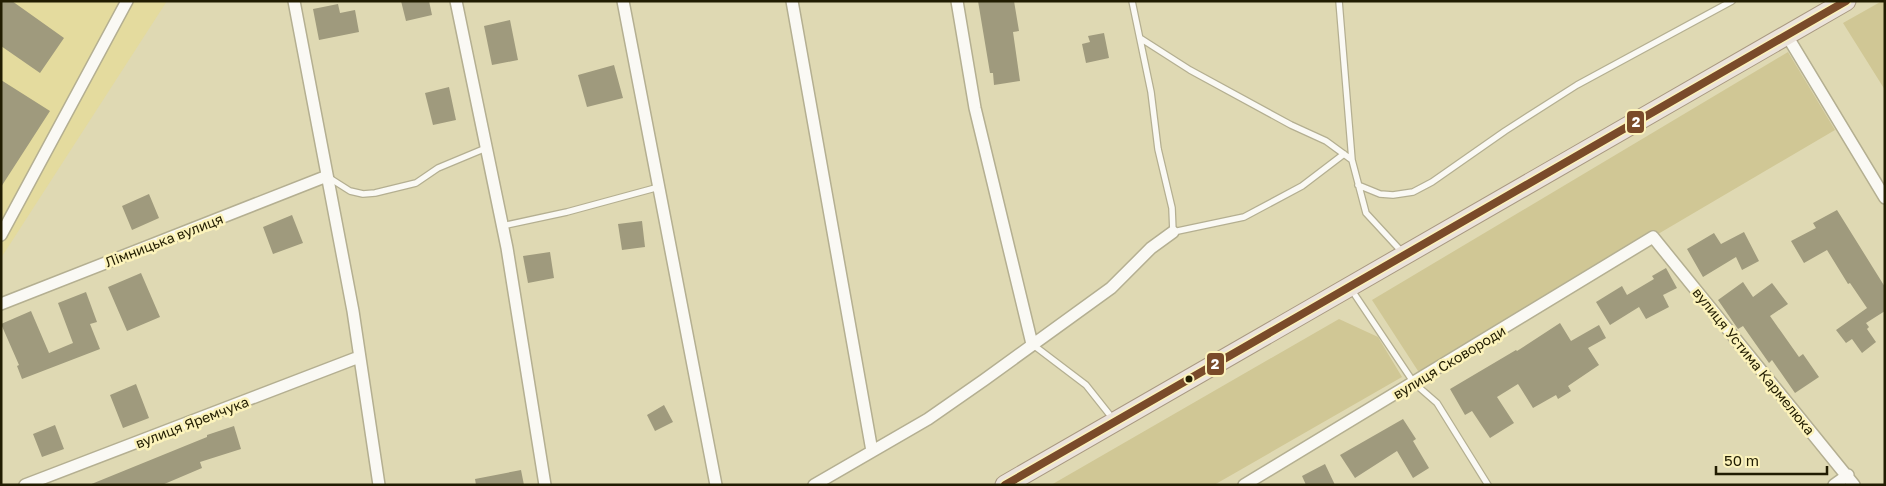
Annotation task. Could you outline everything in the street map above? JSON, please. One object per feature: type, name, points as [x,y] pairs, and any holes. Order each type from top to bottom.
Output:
[{"type":"main road","points":[[1005,485],[1846,1]]},
{"type":"street","points":[[1,235],[127,1]]},
{"type":"street","points":[[294,1],[359,357],[379,485]]},
{"type":"street","points":[[456,1],[502,226],[545,485]]},
{"type":"street","points":[[623,1],[716,485]]},
{"type":"street","points":[[792,1],[872,451]]},
{"type":"street","points":[[957,1],[975,108],[1032,344]]},
{"type":"street","points":[[1786,34],[1885,198]]},
{"type":"street","name":"Лімницька вулиця","points":[[1,304],[327,176]]},
{"type":"street","points":[[814,485],[928,419],[1111,288],[1151,248],[1172,232]]},
{"type":"street","name":"вулиця Сковороди","points":[[1244,485],[1653,238]]},
{"type":"street","name":"вулиця Устима Кармелюка","points":[[1653,238],[1851,480]]},
{"type":"street","name":"вулиця Яремчука","points":[[25,485],[359,357]]},
{"type":"street","points":[[1834,485],[1851,480]]},
{"type":"lane","points":[[1132,1],[1151,92],[1158,149],[1172,208],[1172,232],[1244,217],[1302,186],[1344,154]]},
{"type":"lane","points":[[1339,1],[1352,160],[1358,185],[1366,213],[1404,254]]},
{"type":"lane","points":[[1358,185],[1380,194],[1393,195],[1412,192],[1432,182],[1505,131],[1577,85],[1732,1]]},
{"type":"lane","points":[[1140,38],[1190,70],[1291,125],[1326,141],[1352,160]]},
{"type":"lane","points":[[327,176],[350,191],[362,194],[375,193],[416,182],[438,168],[486,148]]},
{"type":"lane","points":[[502,226],[567,212],[659,188]]},
{"type":"lane","points":[[1349,286],[1414,383],[1437,404],[1488,485]]},
{"type":"lane","points":[[1032,344],[1086,385],[1115,422]]},
{"type":"shaded area","points":[[1,1],[167,1],[1,258]]},
{"type":"shaded area","points":[[1885,1],[1885,90],[1843,23]]},
{"type":"shaded area","points":[[1788,52],[1835,130],[1420,374],[1372,300]]},
{"type":"shaded area","points":[[1339,319],[1378,337],[1402,377],[1214,485],[1051,485]]},
{"type":"building","points":[[1,1],[12,1],[64,38],[40,73],[1,46]]},
{"type":"building","points":[[401,1],[429,1],[432,15],[406,21]]},
{"type":"building","points":[[978,1],[1014,1],[1019,31],[1013,32],[1020,81],[994,85],[993,73],[990,73]]},
{"type":"building","points":[[338,4],[340,13],[355,10],[359,32],[319,40],[313,9]]},
{"type":"building","points":[[510,20],[518,60],[492,65],[484,26]]},
{"type":"building","points":[[1104,33],[1109,58],[1086,63],[1082,44],[1090,42],[1088,36]]},
{"type":"building","points":[[614,65],[623,98],[587,107],[578,75]]},
{"type":"building","points":[[1,80],[50,111],[1,187]]},
{"type":"building","points":[[449,87],[456,120],[433,125],[425,93]]},
{"type":"building","points":[[149,194],[159,218],[132,230],[122,206]]},
{"type":"building","points":[[1837,210],[1885,287],[1885,311],[1866,323],[1869,327],[1867,329],[1876,342],[1862,353],[1852,339],[1846,343],[1836,330],[1867,308],[1850,283],[1848,284],[1827,250],[1804,263],[1791,241],[1816,228],[1813,223]]},
{"type":"building","points":[[292,215],[303,243],[273,254],[263,227]]},
{"type":"building","points":[[642,221],[645,247],[622,250],[618,224]]},
{"type":"building","points":[[1744,232],[1759,261],[1742,270],[1736,257],[1703,277],[1687,249],[1714,233],[1721,244]]},
{"type":"building","points":[[550,252],[554,278],[528,283],[523,256]]},
{"type":"building","points":[[1666,268],[1677,288],[1663,295],[1669,307],[1646,319],[1639,307],[1610,325],[1596,302],[1622,286],[1627,295],[1654,279],[1652,276]]},
{"type":"building","points":[[141,273],[160,317],[127,331],[108,287]]},
{"type":"building","points":[[1743,282],[1753,297],[1772,283],[1788,304],[1770,316],[1799,357],[1803,354],[1819,377],[1795,393],[1772,360],[1769,363],[1743,326],[1738,329],[1718,300]]},
{"type":"building","points":[[86,292],[97,322],[90,324],[100,349],[22,379],[17,366],[19,365],[1,324],[31,311],[49,353],[73,343],[58,303]]},
{"type":"building","points":[[1560,323],[1571,341],[1599,325],[1606,338],[1588,348],[1599,365],[1568,386],[1571,391],[1558,399],[1556,395],[1533,408],[1518,384],[1497,397],[1514,423],[1490,438],[1472,411],[1465,415],[1450,389],[1517,351]]},
{"type":"building","points":[[136,384],[149,418],[123,428],[110,395]]},
{"type":"building","points":[[664,405],[673,422],[655,431],[647,415]]},
{"type":"building","points":[[1403,419],[1416,439],[1413,441],[1429,468],[1413,478],[1397,451],[1355,478],[1340,455]]},
{"type":"building","points":[[55,425],[64,449],[42,457],[33,434]]},
{"type":"building","points":[[234,426],[241,449],[200,462],[202,468],[162,485],[89,485],[207,437],[207,435]]},
{"type":"building","points":[[1325,464],[1335,485],[1306,485],[1302,476]]},
{"type":"building","points":[[521,470],[524,485],[476,485],[475,479]]},
{"type":"transit line","name":"2","points":[[1005,485],[1846,1]]}]
